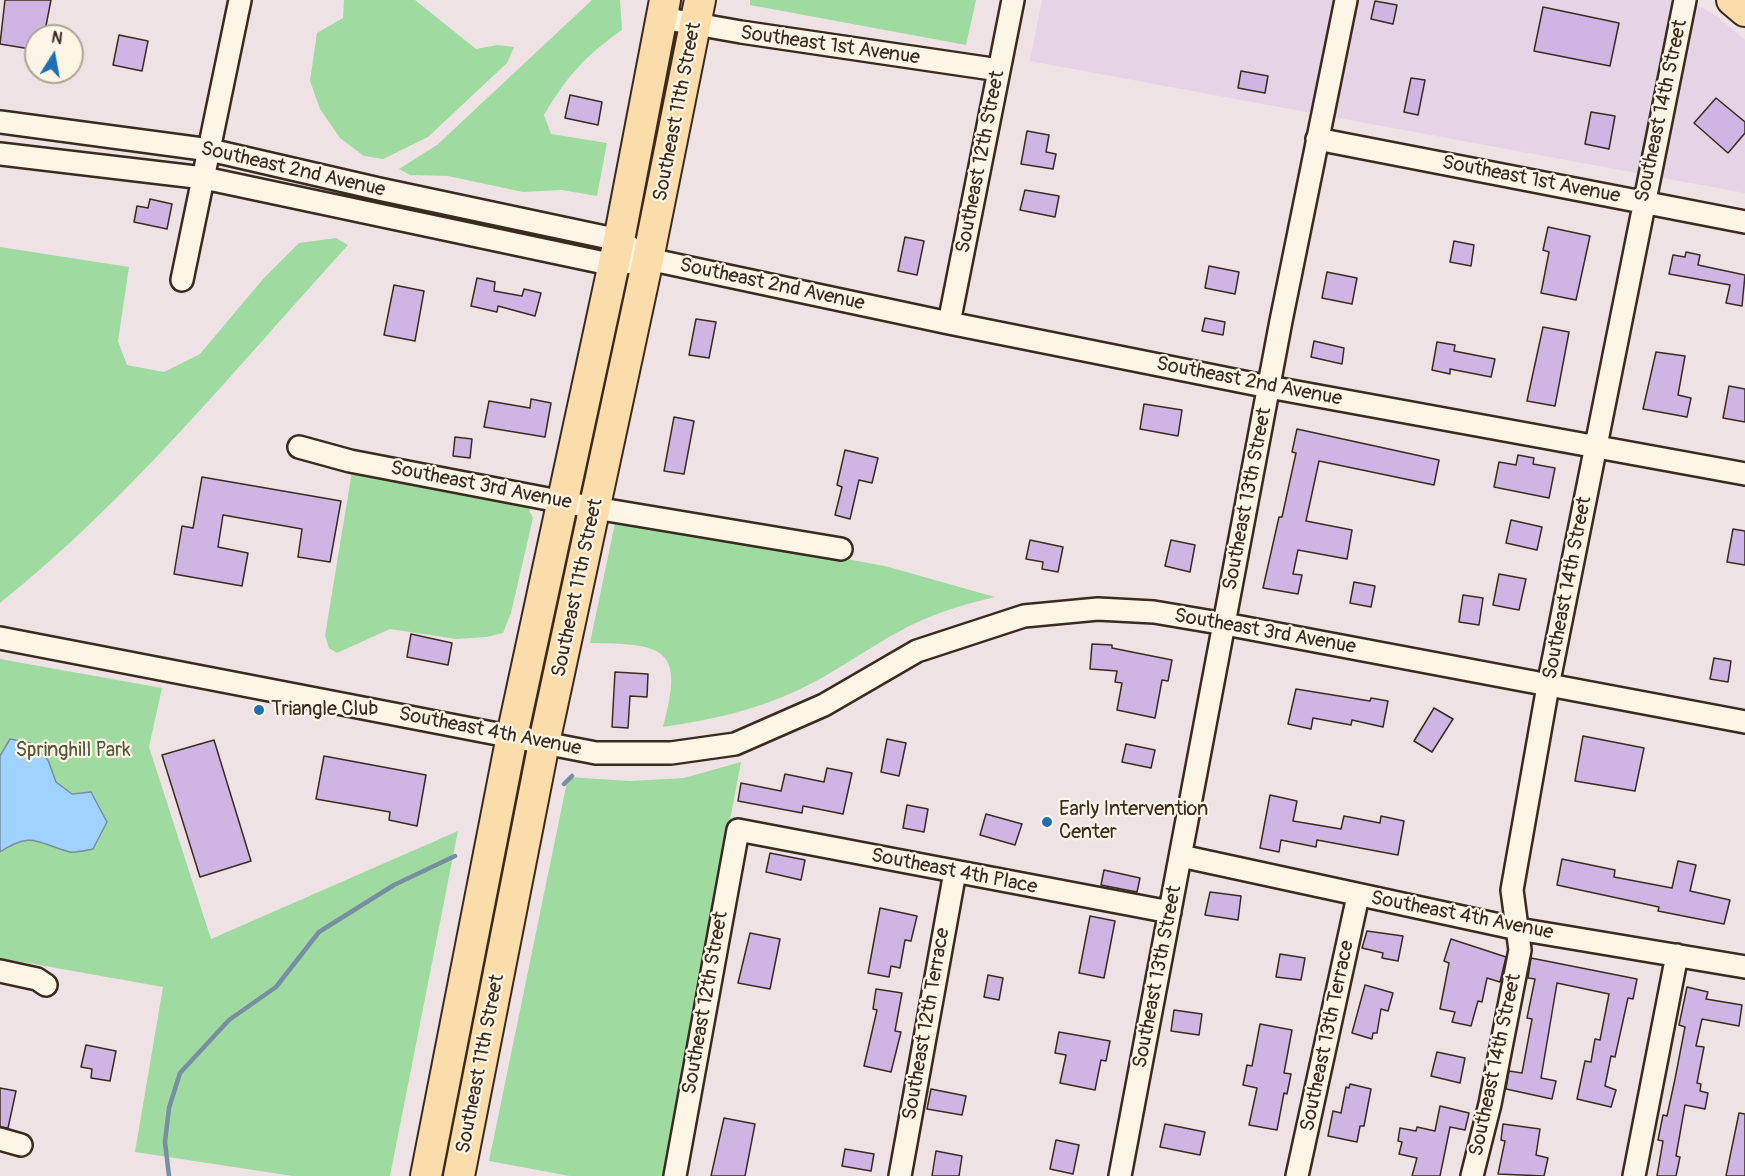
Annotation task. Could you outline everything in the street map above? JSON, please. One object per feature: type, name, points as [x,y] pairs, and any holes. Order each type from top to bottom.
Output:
[{"type":"highway","points":[[1732,0],[1745,11]]},
{"type":"highway","name":"Southeast 11th Street","points":[[426,1176],[512,736],[616,253],[664,9]]},
{"type":"highway","name":"Southeast 11th Street","points":[[459,1176],[544,743],[648,259],[698,12]]},
{"type":"street","points":[[182,280],[240,0]]},
{"type":"street","name":"Southeast 12th Street","points":[[949,323],[1013,0]]},
{"type":"street","name":"Southeast 13th Street","points":[[1120,1176],[1269,387],[1346,0]]},
{"type":"street","name":"Southeast 14th Street","points":[[1472,1176],[1490,1104],[1520,950],[1512,890],[1548,686],[1685,0]]},
{"type":"street","name":"Southeast 1st Avenue","points":[[664,9],[698,12],[999,70]]},
{"type":"street","name":"Southeast 2nd Avenue","points":[[0,122],[210,150],[379,189],[616,253]]},
{"type":"street","name":"Southeast 1st Avenue","points":[[1317,139],[1745,222]]},
{"type":"street","name":"Southeast 2nd Avenue","points":[[0,154],[204,178],[616,253],[1269,387],[1745,474]]},
{"type":"street","name":"Southeast 3rd Avenue","points":[[299,447],[350,462],[562,502],[842,549]]},
{"type":"street","name":"Southeast 3rd Avenue","points":[[801,716],[880,675],[917,651],[1024,616],[1098,609],[1154,612],[1225,624],[1745,722]]},
{"type":"street","name":"Southeast 4th Avenue","points":[[0,638],[596,753],[671,753],[735,744],[801,716]]},
{"type":"street","name":"Southeast 12th Street","points":[[675,1176],[738,830]]},
{"type":"street","name":"Southeast 4th Place","points":[[738,830],[1170,912]]},
{"type":"street","name":"Southeast 4th Avenue","points":[[1181,856],[1518,929],[1745,967]]},
{"type":"street","name":"Southeast 12th Terrace","points":[[900,1176],[955,872]]},
{"type":"street","name":"Southeast 13th Terrace","points":[[1297,1176],[1358,896]]},
{"type":"street","points":[[1634,1176],[1677,955]]},
{"type":"street","points":[[0,971],[38,979],[46,985]]},
{"type":"street","points":[[0,1139],[21,1145]]},
{"type":"shaded area","points":[[1042,0],[1687,0],[1717,16],[1745,40],[1745,193],[1030,61]]},
{"type":"green space","points":[[344,0],[415,0],[476,49],[497,45],[514,47],[507,63],[428,137],[383,159],[364,156],[340,138],[320,109],[310,81],[317,33],[343,18]]},
{"type":"green space","points":[[592,0],[620,0],[622,30],[597,49],[578,68],[544,115],[551,134],[607,143],[597,196],[562,190],[523,192],[448,176],[410,175],[399,169],[437,145]]},
{"type":"green space","points":[[750,0],[976,0],[966,45],[750,5]]},
{"type":"green space","points":[[336,238],[348,245],[181,431],[48,563],[0,603],[0,247],[129,267],[118,341],[127,365],[164,372],[200,354],[263,279],[299,243]]},
{"type":"green space","points":[[353,465],[526,503],[533,518],[511,613],[503,633],[487,637],[456,639],[390,629],[337,653],[329,648],[325,636]]},
{"type":"green space","points":[[625,519],[885,566],[995,597],[946,611],[911,625],[823,677],[780,698],[731,714],[663,727],[671,680],[669,666],[662,655],[636,645],[590,643],[615,523]]},
{"type":"green space","name":"Springhill Park","points":[[0,659],[162,688],[149,747],[211,939],[458,831],[390,1176],[293,1176],[135,1152],[163,987],[0,958]]},
{"type":"green space","points":[[741,762],[663,1176],[570,1176],[489,1161],[568,777],[630,781],[684,778]]},
{"type":"water","points":[[10,739],[31,743],[48,760],[56,782],[72,794],[91,792],[107,822],[93,849],[70,852],[28,840],[11,845],[0,852],[0,756]]},
{"type":"building","points":[[5,0],[51,0],[46,24],[24,24],[24,48],[0,44]]},
{"type":"building","points":[[1375,1],[1397,5],[1393,24],[1371,19]]},
{"type":"building","points":[[1543,7],[1619,23],[1610,66],[1534,51]]},
{"type":"building","points":[[119,35],[148,41],[142,71],[113,65]]},
{"type":"building","points":[[1241,71],[1268,76],[1265,93],[1238,88]]},
{"type":"building","points":[[1411,78],[1425,80],[1418,115],[1404,112]]},
{"type":"building","points":[[570,95],[602,102],[598,125],[565,118]]},
{"type":"building","points":[[1716,98],[1745,122],[1745,133],[1728,153],[1694,123]]},
{"type":"building","points":[[1591,112],[1615,116],[1609,149],[1585,144]]},
{"type":"building","points":[[1027,131],[1049,135],[1046,152],[1056,154],[1053,169],[1021,164]]},
{"type":"building","points":[[1025,190],[1059,196],[1055,217],[1020,210]]},
{"type":"building","points":[[150,199],[172,204],[167,229],[134,222],[137,206],[148,208]]},
{"type":"building","points":[[1548,227],[1590,236],[1576,300],[1541,293],[1549,252],[1543,250]]},
{"type":"building","points":[[905,237],[924,241],[917,275],[898,271]]},
{"type":"building","points":[[1454,241],[1474,245],[1471,266],[1450,262]]},
{"type":"building","points":[[1686,252],[1700,255],[1698,265],[1745,275],[1742,306],[1726,303],[1730,285],[1669,274],[1673,255],[1685,257]]},
{"type":"building","points":[[1209,266],[1239,272],[1235,294],[1205,288]]},
{"type":"building","points":[[1327,272],[1357,278],[1352,304],[1322,298]]},
{"type":"building","points":[[477,278],[495,282],[494,291],[522,296],[524,289],[541,293],[535,316],[498,306],[497,312],[471,306]]},
{"type":"building","points":[[394,285],[424,291],[415,341],[384,335]]},
{"type":"building","points":[[1205,318],[1225,322],[1223,335],[1202,331]]},
{"type":"building","points":[[696,319],[716,322],[709,358],[689,355]]},
{"type":"building","points":[[1543,327],[1569,332],[1555,406],[1527,401]]},
{"type":"building","points":[[1314,341],[1344,348],[1342,364],[1311,357]]},
{"type":"building","points":[[1437,342],[1455,345],[1454,351],[1495,359],[1491,377],[1450,369],[1450,374],[1432,370]]},
{"type":"building","points":[[1656,352],[1685,356],[1678,395],[1691,398],[1687,417],[1643,409]]},
{"type":"building","points":[[1729,386],[1745,389],[1745,422],[1723,418]]},
{"type":"building","points":[[531,399],[551,403],[545,437],[484,427],[489,401],[530,408]]},
{"type":"building","points":[[1144,404],[1182,410],[1178,436],[1140,429]]},
{"type":"building","points":[[674,417],[694,421],[684,474],[664,471]]},
{"type":"building","points":[[1297,429],[1439,460],[1434,485],[1319,461],[1306,521],[1352,530],[1347,559],[1298,550],[1293,574],[1302,575],[1298,594],[1263,588],[1296,453],[1292,452]]},
{"type":"building","points":[[455,437],[472,439],[470,458],[453,456]]},
{"type":"building","points":[[845,450],[878,458],[872,483],[859,480],[850,519],[835,515],[842,487],[837,485]]},
{"type":"building","points":[[1518,455],[1534,458],[1533,464],[1555,468],[1549,498],[1494,487],[1499,462],[1516,465]]},
{"type":"building","points":[[202,477],[341,501],[330,562],[298,557],[302,529],[223,515],[218,547],[248,553],[242,586],[174,574],[182,526],[193,528]]},
{"type":"building","points":[[1511,520],[1542,527],[1537,550],[1506,543]]},
{"type":"building","points":[[1733,529],[1745,531],[1745,565],[1727,562]]},
{"type":"building","points":[[1030,540],[1063,547],[1058,572],[1042,569],[1043,562],[1026,559]]},
{"type":"building","points":[[1171,540],[1195,545],[1190,572],[1165,566]]},
{"type":"building","points":[[1499,574],[1526,579],[1519,610],[1493,605]]},
{"type":"building","points":[[1354,582],[1375,586],[1371,607],[1350,603]]},
{"type":"building","points":[[1463,595],[1483,598],[1479,625],[1459,622]]},
{"type":"building","points":[[411,634],[452,643],[448,665],[407,657]]},
{"type":"building","points":[[1092,644],[1112,645],[1112,648],[1172,660],[1168,681],[1162,680],[1155,718],[1117,710],[1122,683],[1115,682],[1117,671],[1090,669]]},
{"type":"building","points":[[1714,658],[1731,661],[1728,682],[1710,679]]},
{"type":"building","points":[[615,672],[648,674],[647,697],[630,696],[628,728],[612,727]]},
{"type":"building","points":[[1296,689],[1370,701],[1371,698],[1388,701],[1383,727],[1352,720],[1351,725],[1313,718],[1311,729],[1288,724]]},
{"type":"building","points":[[1434,708],[1453,719],[1432,752],[1414,741]]},
{"type":"building","points":[[1583,736],[1644,748],[1635,791],[1575,781]]},
{"type":"building","points":[[887,739],[906,743],[899,776],[881,772]]},
{"type":"building","points":[[214,740],[251,861],[200,877],[162,755]]},
{"type":"building","points":[[1126,744],[1155,750],[1151,768],[1122,762]]},
{"type":"building","points":[[324,756],[426,775],[417,826],[389,820],[390,812],[316,799]]},
{"type":"building","points":[[827,768],[852,773],[843,814],[803,806],[802,813],[738,801],[741,783],[781,791],[785,774],[824,782]]},
{"type":"building","points":[[1270,795],[1297,801],[1293,821],[1341,829],[1344,816],[1380,823],[1381,816],[1404,821],[1398,855],[1317,840],[1316,847],[1281,840],[1279,852],[1260,848]]},
{"type":"building","points":[[907,805],[928,809],[924,832],[903,828]]},
{"type":"building","points":[[986,814],[1022,824],[1015,845],[980,835]]},
{"type":"building","points":[[770,853],[805,860],[801,880],[766,872]]},
{"type":"building","points":[[1562,859],[1615,870],[1614,877],[1672,888],[1678,861],[1696,865],[1690,891],[1730,900],[1724,924],[1658,911],[1659,907],[1557,885]]},
{"type":"building","points":[[1104,870],[1140,878],[1137,892],[1101,885]]},
{"type":"building","points":[[1210,892],[1241,896],[1238,920],[1205,915]]},
{"type":"building","points":[[880,908],[917,916],[911,941],[905,940],[900,968],[891,966],[889,977],[868,973]]},
{"type":"building","points":[[1090,916],[1115,921],[1104,978],[1079,973]]},
{"type":"building","points":[[1367,931],[1403,936],[1398,961],[1382,958],[1383,953],[1362,948]]},
{"type":"building","points":[[750,933],[780,939],[770,989],[738,983]]},
{"type":"building","points":[[1451,939],[1506,957],[1500,982],[1487,978],[1482,1002],[1478,1001],[1471,1026],[1452,1022],[1455,1012],[1440,1009],[1449,963],[1444,961]]},
{"type":"building","points":[[1280,954],[1305,958],[1301,980],[1276,977]]},
{"type":"building","points":[[1531,958],[1637,979],[1633,999],[1628,998],[1615,1057],[1611,1056],[1605,1086],[1616,1090],[1611,1107],[1577,1099],[1585,1061],[1591,1062],[1595,1039],[1600,1040],[1609,994],[1557,983],[1541,1078],[1556,1081],[1552,1099],[1506,1089],[1509,1071],[1522,1073],[1532,1019],[1527,1018],[1535,979],[1528,978]]},
{"type":"building","points":[[988,975],[1003,978],[999,1000],[984,997]]},
{"type":"building","points":[[1365,985],[1393,993],[1388,1011],[1381,1009],[1377,1033],[1373,1033],[1372,1039],[1352,1033]]},
{"type":"building","points":[[1687,987],[1708,992],[1706,999],[1742,1005],[1739,1026],[1702,1019],[1696,1046],[1704,1047],[1697,1083],[1701,1084],[1700,1091],[1708,1093],[1705,1109],[1685,1105],[1676,1156],[1680,1157],[1676,1176],[1657,1176],[1663,1141],[1658,1140],[1663,1115],[1667,1116],[1685,1027],[1679,1025]]},
{"type":"building","points":[[876,989],[902,993],[895,1031],[901,1032],[891,1072],[864,1066],[877,1010],[873,1009]]},
{"type":"building","points":[[1174,1010],[1202,1014],[1199,1035],[1171,1031]]},
{"type":"building","points":[[1260,1024],[1292,1030],[1284,1073],[1291,1074],[1287,1094],[1284,1093],[1277,1130],[1249,1125],[1257,1088],[1243,1085],[1247,1065],[1252,1066]]},
{"type":"building","points":[[1059,1032],[1110,1041],[1106,1061],[1101,1060],[1095,1090],[1060,1083],[1066,1055],[1055,1053]]},
{"type":"building","points":[[86,1045],[116,1051],[110,1081],[91,1078],[92,1069],[81,1067]]},
{"type":"building","points":[[1437,1052],[1465,1058],[1460,1083],[1431,1076]]},
{"type":"building","points":[[1350,1084],[1371,1089],[1364,1126],[1360,1126],[1357,1142],[1328,1136],[1333,1111],[1341,1113],[1346,1087],[1349,1088]]},
{"type":"building","points":[[0,1088],[16,1091],[8,1128],[0,1127]]},
{"type":"building","points":[[931,1089],[966,1096],[962,1115],[927,1109]]},
{"type":"building","points":[[1440,1106],[1469,1113],[1465,1130],[1450,1127],[1440,1176],[1412,1176],[1417,1158],[1399,1154],[1402,1142],[1398,1141],[1400,1128],[1416,1131],[1417,1127],[1435,1131]]},
{"type":"building","points":[[1739,1113],[1745,1114],[1745,1176],[1726,1176]]},
{"type":"building","points":[[724,1118],[755,1124],[745,1176],[711,1176]]},
{"type":"building","points":[[1165,1124],[1205,1132],[1200,1155],[1160,1147]]},
{"type":"building","points":[[1503,1124],[1540,1129],[1536,1155],[1548,1158],[1544,1176],[1498,1174],[1505,1141],[1501,1140]]},
{"type":"building","points":[[1056,1140],[1079,1145],[1073,1174],[1050,1169]]},
{"type":"building","points":[[845,1149],[874,1154],[871,1171],[842,1166]]},
{"type":"building","points":[[936,1151],[962,1156],[959,1176],[932,1176]]},
{"type":"waterway","points":[[564,784],[572,776]]},
{"type":"waterway","points":[[169,1176],[165,1142],[169,1108],[180,1073],[229,1020],[276,987],[319,932],[394,885],[455,856]]},
{"type":"place","name":"Triangle Club","points":[[259,710]]},
{"type":"place","name":"Early Intervention Center","points":[[1047,822]]}]
